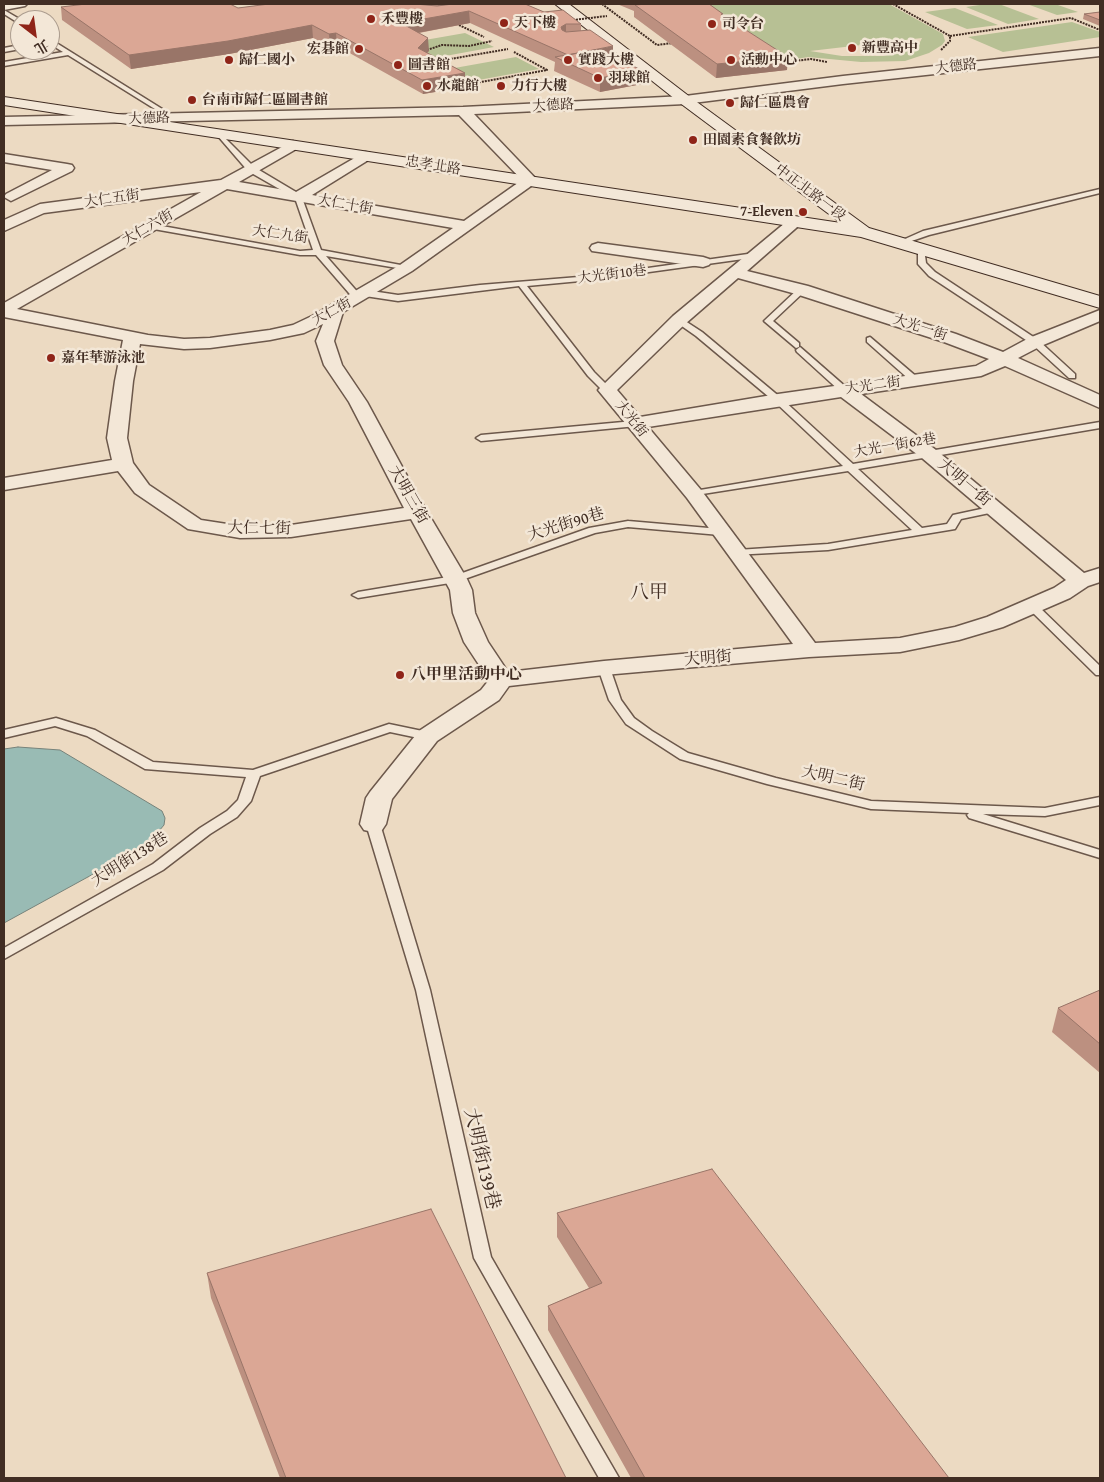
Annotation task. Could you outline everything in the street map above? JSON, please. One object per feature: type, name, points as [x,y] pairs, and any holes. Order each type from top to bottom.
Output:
[{"type":"main road","name":"中正北路一段","points":[[561,4],[599,38],[863,232],[1100,302]]},
{"type":"main road","name":"忠孝北路","points":[[4,101],[863,232]]},
{"type":"street","points":[[4,7],[21,4]]},
{"type":"street","name":"大德路","points":[[4,121],[463,111],[685,100],[843,80],[1100,52]]},
{"type":"street","points":[[463,111],[531,181]]},
{"type":"street","name":"大仁六街","points":[[4,311],[293,145]]},
{"type":"street","points":[[298,197],[366,156]]},
{"type":"street","points":[[4,158],[67,168],[7,197],[29,215]]},
{"type":"street","name":"大仁街","points":[[4,311],[133,337],[184,344],[210,344],[298,329],[318,320],[406,268],[531,181]]},
{"type":"street","name":"大仁十街","points":[[224,184],[467,226]]},
{"type":"street","name":"大仁五街","points":[[4,226],[40,209],[224,184]]},
{"type":"street","name":"大光街","points":[[796,221],[679,320],[607,390],[694,494],[720,532],[738,553],[809,650]]},
{"type":"street","name":"大光街10巷","points":[[598,248],[703,262]]},
{"type":"street","name":"大光一街","points":[[734,272],[802,290],[950,338],[1005,359],[1100,402]]},
{"type":"street","name":"大明三街","points":[[335,309],[325,341],[333,365],[358,402],[456,579],[461,590],[464,613],[476,642],[501,680]]},
{"type":"street","name":"大光二街","points":[[634,424],[778,400],[981,371],[1035,342],[1100,315]]},
{"type":"street","name":"大仁七街","points":[[133,337],[124,381],[117,438],[123,464],[142,489],[194,524],[240,532],[290,531],[418,512]]},
{"type":"street","name":"大明一街","points":[[844,390],[929,454],[995,509],[1090,578]]},
{"type":"street","points":[[4,484],[123,464]]},
{"type":"street","name":"大明街","points":[[501,680],[604,668],[809,650],[900,645],[959,633],[1033,607],[1062,594],[1090,578]]},
{"type":"street","points":[[373,824],[379,798],[428,736],[490,695],[501,680]]},
{"type":"lane","points":[[60,48],[173,118]]},
{"type":"lane","points":[[4,64],[69,53]]},
{"type":"lane","points":[[219,134],[251,169],[298,197],[318,252],[362,295]]},
{"type":"lane","points":[[900,243],[926,233],[1100,191]]},
{"type":"lane","name":"大仁九街","points":[[151,226],[300,253],[318,252],[406,268]]},
{"type":"lane","points":[[921,250],[922,264],[932,274],[1035,342],[1072,376]]},
{"type":"lane","name":"大光街10巷","points":[[362,295],[398,298],[521,283],[591,278],[755,255]]},
{"type":"lane","points":[[521,283],[591,374],[607,390]]},
{"type":"lane","points":[[802,290],[768,321],[844,390]]},
{"type":"lane","points":[[679,320],[699,334],[778,400],[920,532]]},
{"type":"lane","points":[[870,340],[915,380]]},
{"type":"lane","points":[[481,438],[634,424]]},
{"type":"lane","name":"大光一街62巷","points":[[694,494],[1100,425]]},
{"type":"lane","points":[[738,553],[828,546],[951,527],[957,517],[995,509]]},
{"type":"lane","name":"大光街90巷","points":[[358,595],[456,579],[593,530],[628,524],[720,532]]},
{"type":"lane","points":[[1033,607],[1100,672]]},
{"type":"lane","name":"大明二街","points":[[604,668],[615,700],[630,721],[684,756],[772,781],[871,805],[1045,812],[1100,801]]},
{"type":"lane","points":[[4,734],[56,722],[91,733],[150,766],[254,774],[389,728],[428,736]]},
{"type":"lane","name":"大明街138巷","points":[[4,954],[158,867],[205,831],[232,814],[244,801],[254,774]]},
{"type":"lane","points":[[955,809],[1100,854]]},
{"type":"lane","name":"大明街139巷","points":[[373,824],[423,990],[483,1258],[609,1478]]},
{"type":"path","points":[[602,4],[657,45],[676,43]]},
{"type":"path","points":[[893,4],[950,36],[1070,18],[1100,30]]},
{"type":"path","points":[[568,21],[607,16]]},
{"type":"path","points":[[624,24],[629,24]]},
{"type":"path","points":[[459,26],[484,36]]},
{"type":"path","points":[[935,53],[946,48],[950,41],[950,36]]},
{"type":"path","points":[[420,51],[442,44],[469,46],[492,41]]},
{"type":"path","points":[[440,61],[508,49]]},
{"type":"path","points":[[462,80],[470,84],[547,70],[514,52]]},
{"type":"path","points":[[779,57],[787,62],[811,59],[828,62]]},
{"type":"green space","points":[[707,4],[889,4],[943,34],[945,41],[929,53],[905,61],[861,62],[808,57],[791,60]],"holes":[[[922,38],[919,44],[910,50],[883,56],[842,56],[810,51]]]},
{"type":"green space","points":[[999,4],[1039,19],[1008,24],[966,7]]},
{"type":"green space","points":[[1027,4],[1055,4],[1078,12],[1057,15]]},
{"type":"green space","points":[[955,8],[998,25],[967,29],[925,12]]},
{"type":"green space","points":[[1072,22],[1100,32],[1100,37],[1003,52],[968,37]]},
{"type":"green space","points":[[465,33],[494,47],[429,59],[421,53],[428,51],[402,44]]},
{"type":"green space","points":[[516,57],[539,69],[473,81],[449,69]]},
{"type":"water","points":[[18,747],[60,750],[162,811],[165,818],[164,825],[148,844],[4,923],[4,749]]},
{"type":"building","points":[[86,4],[230,4],[238,8],[269,4],[415,4],[437,6],[453,4],[525,4],[544,12],[563,10],[581,24],[566,24],[561,27],[562,30],[566,32],[590,30],[613,46],[568,55],[469,11],[401,23],[428,38],[418,48],[465,73],[422,80],[336,33],[329,34],[312,25],[228,41],[129,55],[61,7]]},
{"type":"building","points":[[709,4],[723,14],[721,14],[788,57],[717,64],[635,5]]},
{"type":"building","points":[[1100,12],[1100,20],[1084,14]]},
{"type":"building","points":[[595,50],[642,70],[600,78],[555,57]]},
{"type":"building","points":[[1100,990],[1100,1044],[1058,1008]]},
{"type":"building","points":[[712,1169],[949,1478],[645,1478],[548,1306],[602,1283],[557,1213]]},
{"type":"building","points":[[431,1209],[566,1478],[286,1478],[207,1273]]},
{"type":"place","name":"禾豐樓","points":[[371,19]]},
{"type":"place","name":"天下樓","points":[[504,23]]},
{"type":"place","name":"司令台","points":[[712,24]]},
{"type":"place","name":"新豐高中","points":[[852,48]]},
{"type":"place","name":"宏碁館","points":[[359,49]]},
{"type":"place","name":"歸仁國小","points":[[229,60]]},
{"type":"place","name":"實踐大樓","points":[[568,60]]},
{"type":"place","name":"活動中心","points":[[731,60]]},
{"type":"place","name":"圖書館","points":[[398,65]]},
{"type":"place","name":"羽球館","points":[[598,78]]},
{"type":"place","name":"水龍館","points":[[427,86]]},
{"type":"place","name":"力行大樓","points":[[501,86]]},
{"type":"place","name":"台南市歸仁區圖書館","points":[[192,100]]},
{"type":"place","name":"歸仁區農會","points":[[730,103]]},
{"type":"place","name":"田園素食餐飲坊","points":[[693,140]]},
{"type":"place","name":"7-Eleven","points":[[803,212]]},
{"type":"place","name":"嘉年華游泳池","points":[[51,358]]},
{"type":"place","name":"八甲里活動中心","points":[[400,675]]},
{"type":"district","name":"八甲","points":[[649,593]]}]
